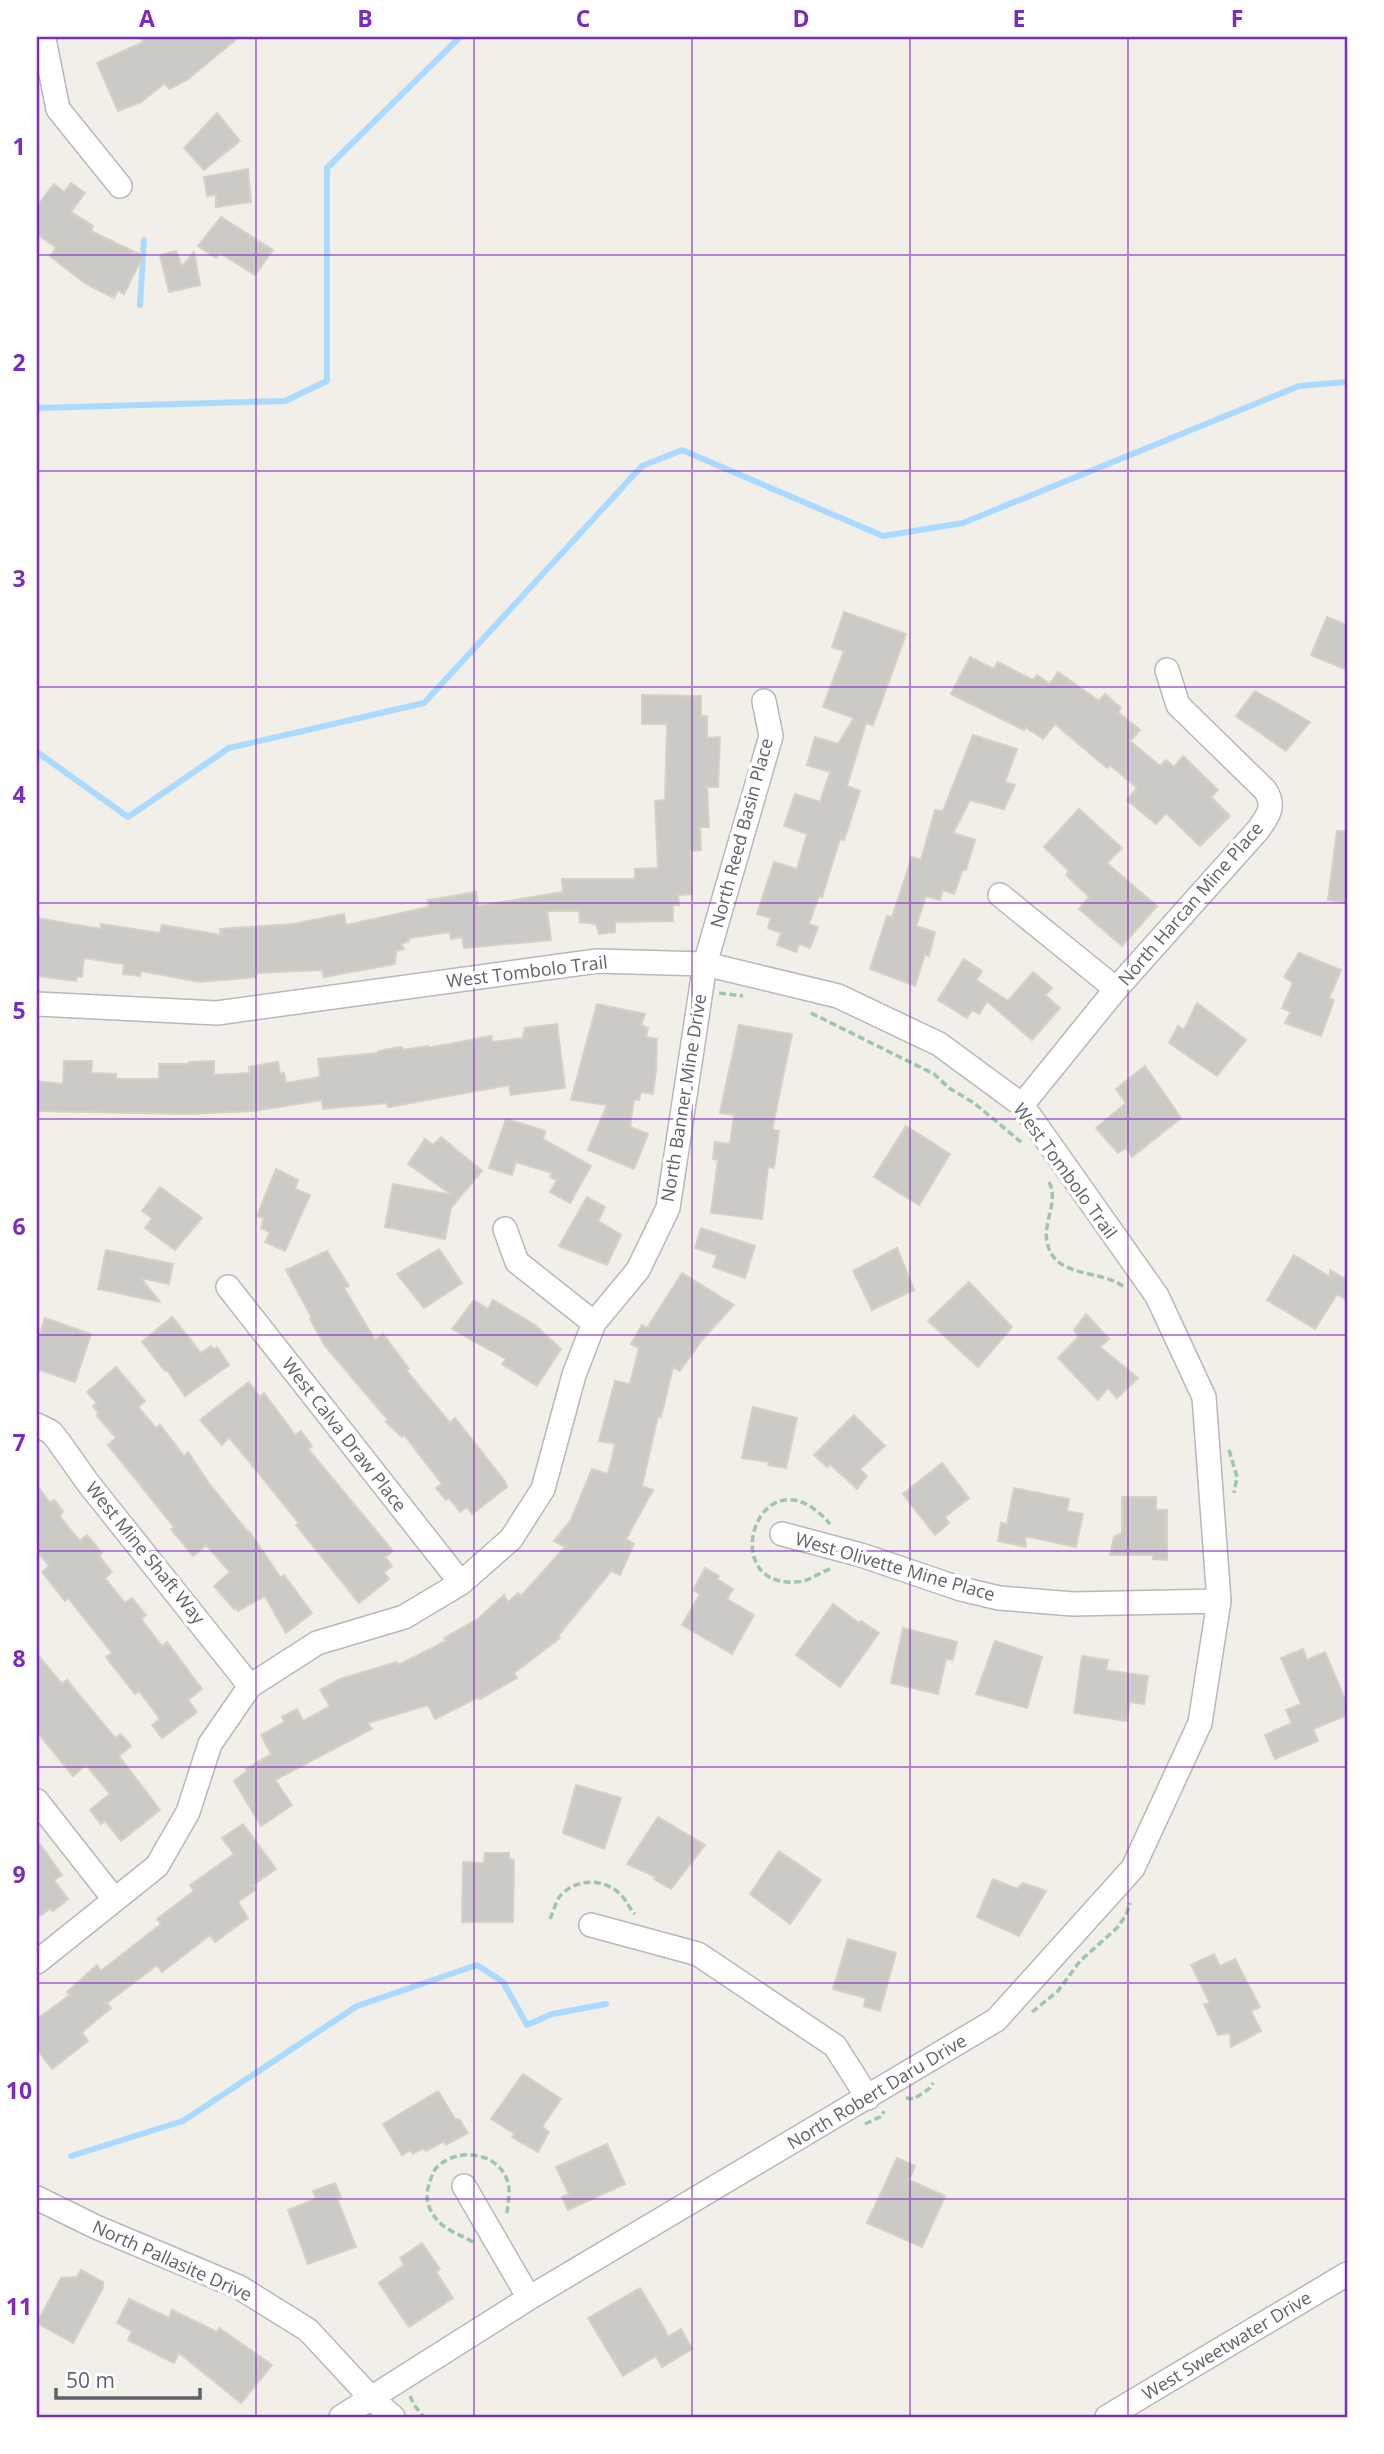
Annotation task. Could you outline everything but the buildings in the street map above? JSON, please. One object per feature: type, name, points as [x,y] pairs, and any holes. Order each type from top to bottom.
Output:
[{"type":"street","points":[[43,38],[58,108],[120,186]]},
{"type":"street","name":"North Harcan Mine Place","points":[[1022,1105],[1116,989],[1258,830],[1272,809],[1271,798],[1265,790],[1178,705],[1167,670]]},
{"type":"street","name":"North Reed Basin Place","points":[[705,964],[771,736],[764,701]]},
{"type":"street","points":[[1000,895],[1116,989]]},
{"type":"street","name":"West Tombolo Trail","points":[[37,1004],[217,1013],[597,961],[705,964],[838,996],[939,1044],[1022,1105],[1157,1296],[1204,1397],[1219,1601]]},
{"type":"street","name":"North Banner Mine Drive","points":[[37,1962],[157,1866],[188,1812],[210,1744],[250,1686],[317,1643],[404,1617],[461,1583],[511,1539],[543,1489],[574,1375],[594,1323],[638,1270],[668,1208],[705,964]]},
{"type":"street","points":[[505,1228],[517,1262],[594,1323]]},
{"type":"street","name":"West Calva Draw Place","points":[[228,1287],[461,1583]]},
{"type":"street","name":"West Mine Shaft Way","points":[[37,1425],[51,1432],[60,1442],[88,1483],[250,1686]]},
{"type":"street","name":"West Olivette Mine Place","points":[[782,1534],[861,1555],[961,1589],[999,1598],[1073,1604],[1219,1601]]},
{"type":"street","name":"North Robert Daru Drive","points":[[341,2417],[373,2408],[530,2298],[996,2020],[1133,1868],[1200,1723],[1219,1601]]},
{"type":"street","points":[[37,1801],[114,1899]]},
{"type":"street","points":[[591,1925],[698,1954],[835,2046],[860,2103]]},
{"type":"street","points":[[464,2186],[530,2298]]},
{"type":"street","name":"North Pallasite Drive","points":[[37,2199],[96,2227],[239,2287],[308,2330],[373,2408],[393,2417]]},
{"type":"street","name":"West Sweetwater Drive","points":[[1107,2417],[1347,2274]]},
{"type":"path","points":[[719,993],[745,996]]},
{"type":"path","points":[[802,1009],[934,1074],[949,1088],[974,1102],[1027,1150]]},
{"type":"path","points":[[1045,1176],[1054,1196],[1046,1233],[1047,1241],[1058,1262],[1070,1270],[1103,1276],[1120,1284],[1141,1301],[1157,1296]]},
{"type":"path","points":[[1227,1446],[1234,1460],[1237,1477],[1234,1500]]},
{"type":"path","points":[[1030,2014],[1058,1991],[1080,1961],[1117,1928],[1136,1894]]},
{"type":"path","points":[[899,2101],[914,2099],[930,2088],[935,2079]]},
{"type":"path","points":[[860,2103],[865,2124],[882,2116],[893,2106]]},
{"type":"path","points":[[480,2249],[443,2226],[433,2215],[426,2197],[436,2169],[452,2157],[462,2155],[481,2156],[492,2161],[505,2175],[508,2184],[507,2223]]},
{"type":"waterway","points":[[37,408],[285,401],[327,381],[327,168],[460,37]]},
{"type":"waterway","points":[[140,305],[144,240]]},
{"type":"waterway","points":[[37,752],[128,817],[229,748],[424,703],[642,466],[682,450],[883,536],[963,523],[1299,386],[1347,382]]},
{"type":"waterway","points":[[71,2156],[183,2121],[357,2006],[477,1965],[503,1982],[527,2025],[552,2014],[606,2004]]}]
